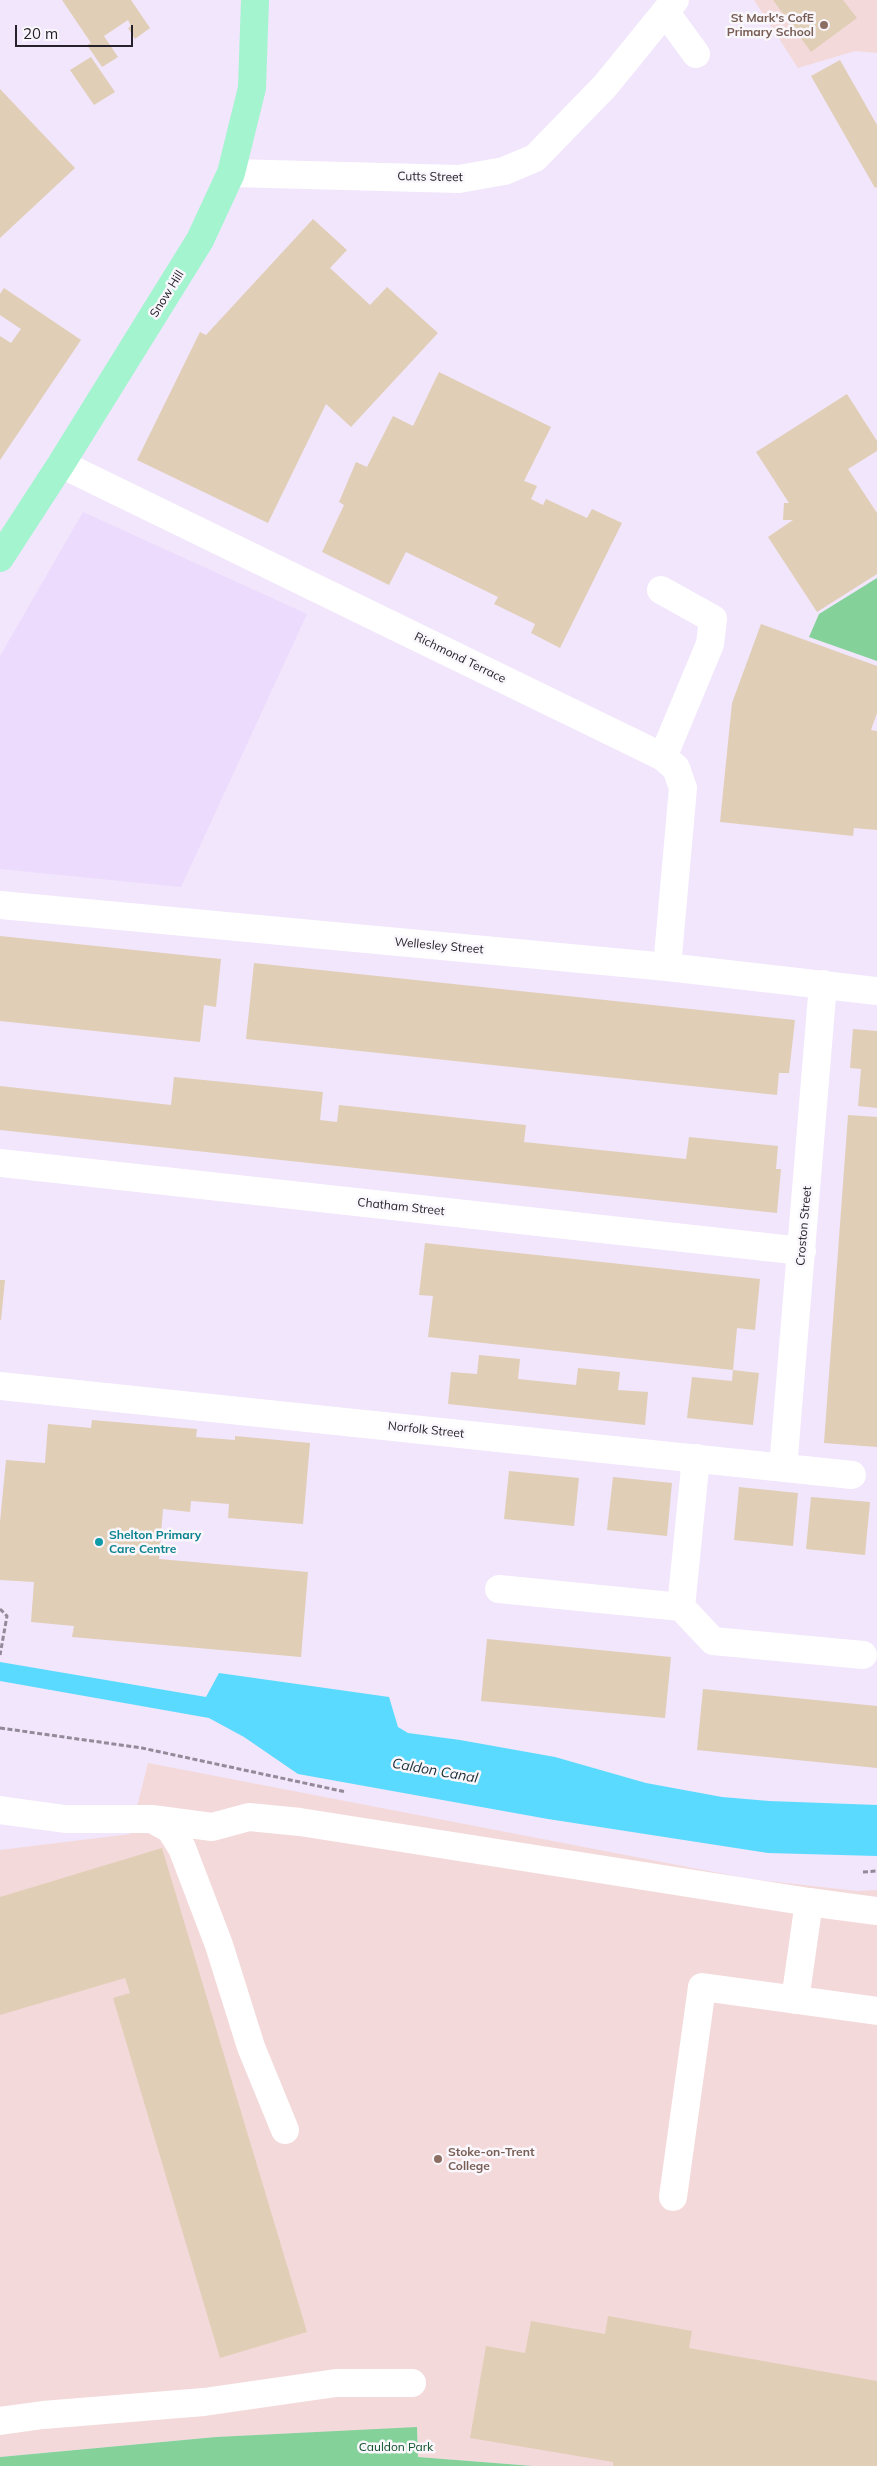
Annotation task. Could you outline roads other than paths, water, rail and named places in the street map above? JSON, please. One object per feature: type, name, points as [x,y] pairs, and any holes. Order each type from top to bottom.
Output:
[{"type":"main road","name":"Snow Hill","points":[[0,558],[62,464],[200,240],[231,173],[252,88],[254,0]]},
{"type":"street","name":"Cutts Street","points":[[231,173],[468,177],[504,171],[535,158],[605,86],[671,7]]},
{"type":"street","points":[[671,7],[696,54]]},
{"type":"street","name":"Richmond Terrace","points":[[62,464],[663,757],[676,768],[683,788],[666,967]]},
{"type":"street","points":[[661,590],[713,619],[710,644],[663,757]]},
{"type":"street","name":"Wellesley Street","points":[[0,905],[666,967],[877,991]]},
{"type":"street","name":"Croston Street","points":[[783,1468],[823,984]]},
{"type":"street","name":"Chatham Street","points":[[0,1164],[802,1252]]},
{"type":"street","name":"Norfolk Street","points":[[0,1386],[852,1475]]},
{"type":"street","points":[[681,1607],[696,1458]]},
{"type":"street","points":[[499,1589],[681,1607],[713,1640],[863,1655]]},
{"type":"street","points":[[0,1810],[65,1819],[152,1819],[212,1827],[249,1817],[300,1822],[877,1911]]},
{"type":"street","points":[[152,1819],[170,1828],[182,1848],[219,1945],[251,2047],[285,2130]]},
{"type":"street","points":[[795,2000],[809,1902]]},
{"type":"street","points":[[673,2197],[702,1987],[877,2011]]},
{"type":"street","points":[[0,2421],[43,2415],[204,2402],[336,2383],[412,2383]]},
{"type":"water","name":"Caldon Canal","points":[[0,1662],[206,1697],[219,1673],[389,1697],[398,1727],[408,1733],[555,1757],[646,1783],[722,1797],[769,1801],[877,1805],[877,1856],[768,1853],[548,1819],[298,1774],[244,1737],[209,1718],[0,1681]]},
{"type":"place","name":"St Mark's CofE Primary School","points":[[824,25]]},
{"type":"place","name":"Shelton Primary Care Centre","points":[[99,1542]]},
{"type":"place","name":"Stoke-on-Trent College","points":[[438,2159]]},
{"type":"park label","name":"Cauldon Park","points":[[396,2447]]}]
